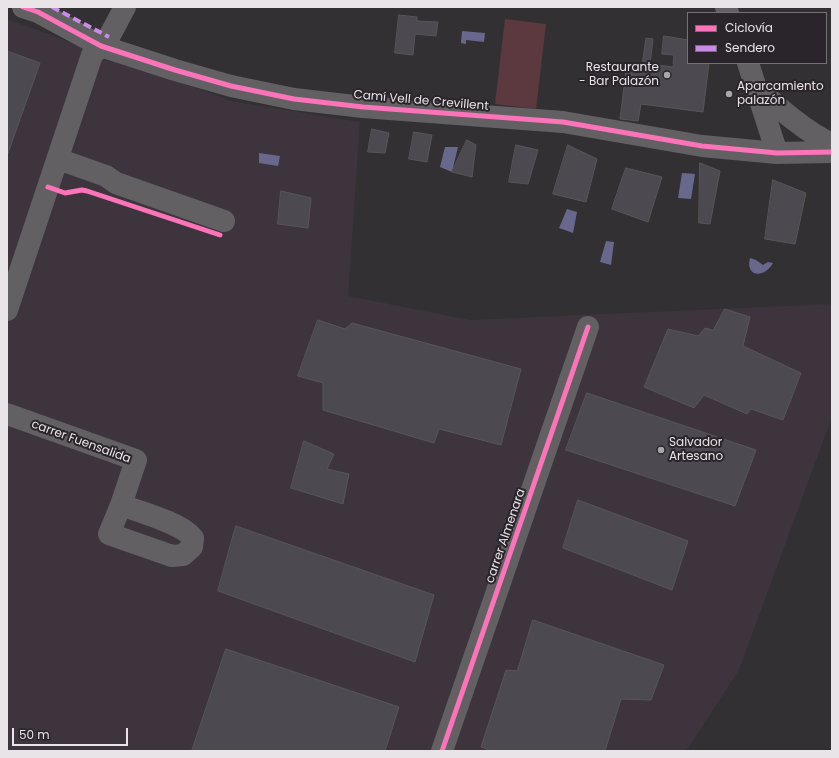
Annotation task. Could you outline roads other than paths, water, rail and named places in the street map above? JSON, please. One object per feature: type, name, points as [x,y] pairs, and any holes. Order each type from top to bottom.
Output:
[{"type":"street","name":"Camí Vell de Crevillent","points":[[23,7],[38,12],[101,46],[224,84],[294,99],[363,107],[563,122],[702,146],[774,145],[832,152]]},
{"type":"street","points":[[7,310],[92,55],[109,37],[125,7]]},
{"type":"street","points":[[748,64],[774,145]]},
{"type":"street","points":[[756,87],[780,109],[820,138],[832,144]]},
{"type":"street","points":[[774,145],[776,131],[784,126],[790,125],[807,129]]},
{"type":"street","points":[[58,158],[106,176],[116,183],[224,221]]},
{"type":"street","points":[[48,187],[60,178],[68,177],[109,184],[116,183]]},
{"type":"street","name":"carrer Almenara","points":[[442,751],[588,327]]},
{"type":"street","name":"carrer Fuensalida","points":[[7,414],[136,460],[121,505]]},
{"type":"water","points":[[462,31],[485,33],[484,42],[466,40],[466,44],[461,43]]},
{"type":"water","points":[[445,147],[458,147],[452,172],[440,167]]},
{"type":"water","points":[[259,153],[280,156],[278,166],[259,163]]},
{"type":"water","points":[[682,173],[695,174],[691,199],[678,198]]},
{"type":"water","points":[[567,209],[577,212],[573,233],[559,228]]},
{"type":"water","points":[[606,241],[614,242],[611,265],[600,262]]},
{"type":"water","points":[[750,258],[763,265],[768,262],[773,263],[770,268],[757,274],[750,269]]},
{"type":"place","name":"Restaurante - Bar Palazón","points":[[667,75]]},
{"type":"place","name":"Aparcamiento palazón","points":[[729,94]]},
{"type":"place","name":"Salvador Artesano","points":[[661,450]]}]
